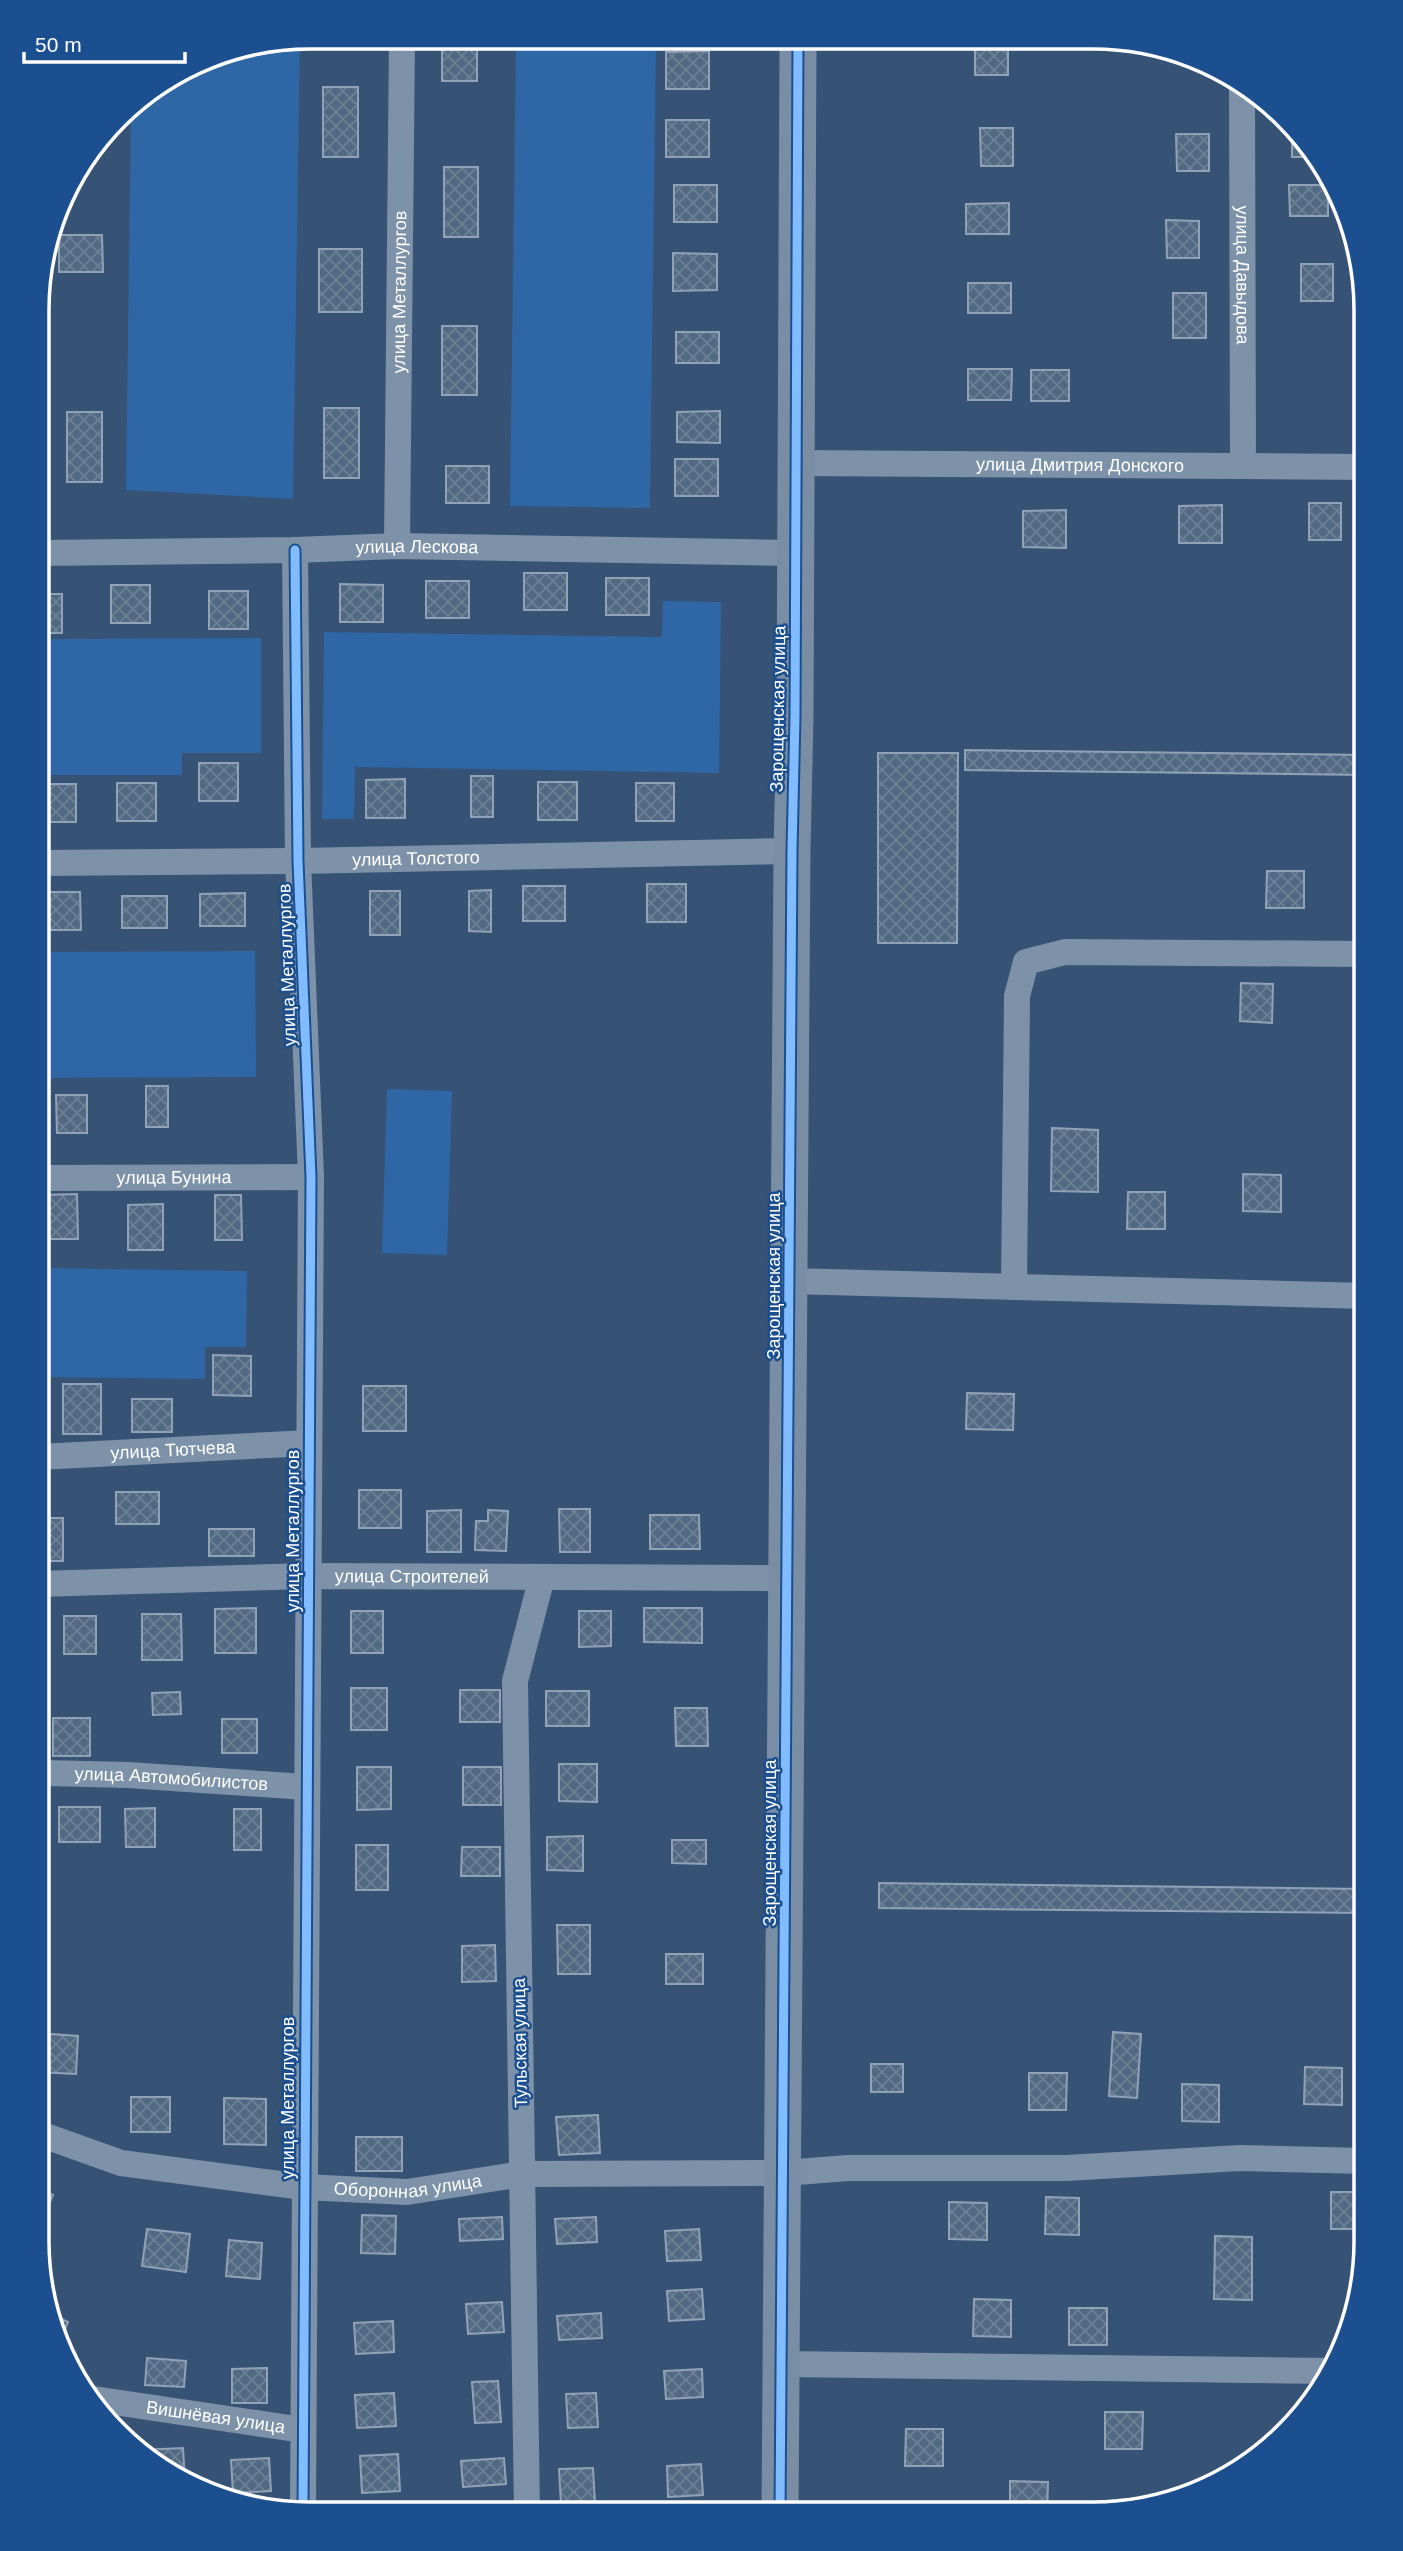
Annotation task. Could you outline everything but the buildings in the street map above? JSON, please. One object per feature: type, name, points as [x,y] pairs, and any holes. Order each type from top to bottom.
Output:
[{"type":"street","name":"улица Металлургов","points":[[397,546],[402,49]]},
{"type":"street","name":"Зарощенская улица","points":[[780,2502],[798,49]]},
{"type":"street","name":"улица Давыдова","points":[[1242,96],[1243,466]]},
{"type":"street","name":"улица Дмитрия Донского","points":[[795,463],[1354,467]]},
{"type":"street","name":"улица Лескова","points":[[49,553],[397,546],[795,552]]},
{"type":"street","name":"улица Металлургов","points":[[295,550],[298,861],[311,1177],[303,2502]]},
{"type":"street","name":"улица Толстого","points":[[49,863],[792,851]]},
{"type":"street","points":[[1014,1287],[1017,996],[1026,961],[1065,952],[1354,954]]},
{"type":"street","name":"улица Бунина","points":[[49,1178],[311,1177]]},
{"type":"street","points":[[790,1281],[1354,1296]]},
{"type":"street","name":"улица Тютчева","points":[[49,1456],[309,1443]]},
{"type":"street","name":"улица Строителей","points":[[49,1584],[308,1576],[788,1578]]},
{"type":"street","name":"Тульская улица","points":[[527,2502],[515,1681],[542,1577]]},
{"type":"street","name":"улица Автомобилистов","points":[[49,1773],[128,1775],[306,1787]]},
{"type":"street","name":"Оборонная улица","points":[[49,2137],[121,2164],[303,2187],[407,2192],[522,2174],[784,2174],[848,2168],[1066,2168],[1240,2158],[1354,2161]]},
{"type":"street","points":[[782,2364],[1320,2371]]},
{"type":"street","name":"Вишнёвая улица","points":[[103,2400],[303,2430]]},
{"type":"shaded area","points":[[516,49],[656,49],[650,508],[510,506]]},
{"type":"shaded area","points":[[300,50],[293,499],[126,490],[131,120],[165,93],[210,69],[259,54]]},
{"type":"shaded area","points":[[663,601],[721,602],[719,773],[355,767],[354,819],[322,819],[324,632],[662,637]]},
{"type":"shaded area","points":[[261,638],[261,753],[182,753],[182,775],[49,775],[49,639]]},
{"type":"shaded area","points":[[255,951],[256,1077],[49,1078],[49,952]]},
{"type":"shaded area","points":[[387,1089],[452,1091],[447,1255],[382,1253]]},
{"type":"shaded area","points":[[49,1268],[247,1271],[246,1347],[205,1347],[205,1379],[49,1377]]},
{"type":"cycle path","points":[[780,2502],[798,49]]},
{"type":"cycle path","points":[[295,550],[298,861],[311,1177],[303,2502]]}]
